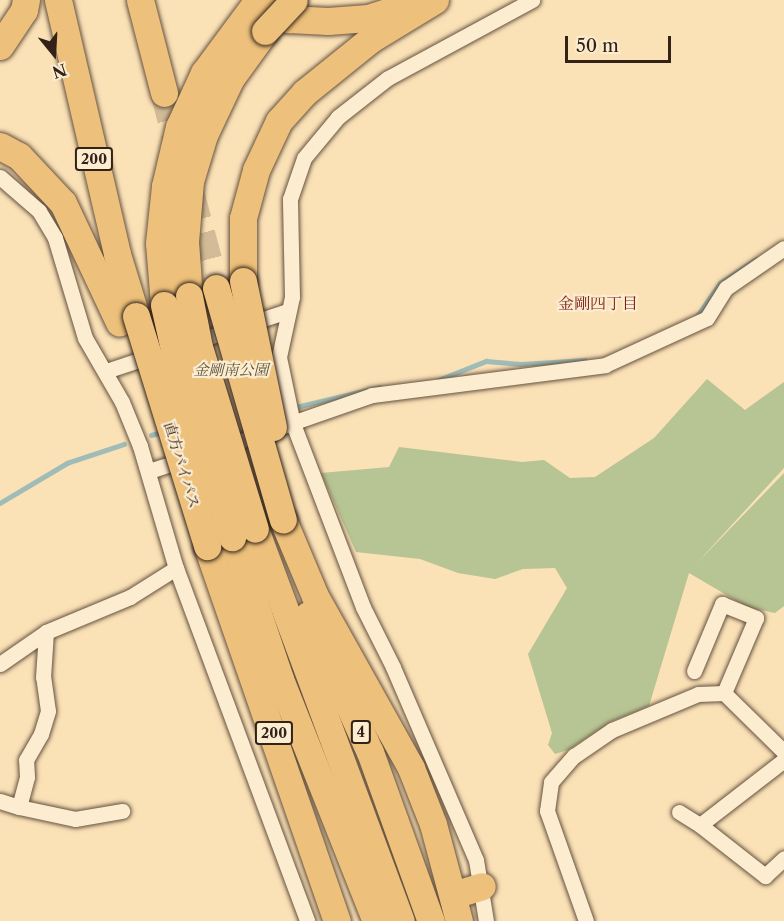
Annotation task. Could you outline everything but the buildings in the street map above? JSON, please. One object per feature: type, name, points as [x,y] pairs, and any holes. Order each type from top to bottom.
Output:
[{"type":"highway","points":[[0,46],[24,10],[26,0]]},
{"type":"highway","name":"200","points":[[58,0],[117,254],[127,319],[284,759],[337,921]]},
{"type":"highway","points":[[140,0],[164,93]]},
{"type":"highway","points":[[176,300],[159,243],[165,186],[179,127],[204,73],[239,21],[258,0],[289,19],[328,21],[368,18],[423,0]]},
{"type":"highway","points":[[294,0],[264,31],[231,78],[204,135],[190,181],[185,242],[176,300],[175,354],[243,533],[401,921]]},
{"type":"highway","points":[[290,526],[243,281],[243,218],[256,170],[279,121],[304,93],[362,46],[435,0]]},
{"type":"highway","points":[[0,146],[19,156],[63,204],[127,319]]},
{"type":"highway","points":[[214,280],[290,526],[393,714],[433,824],[459,921]]},
{"type":"highway","name":"4","points":[[290,526],[301,596],[313,631],[370,752],[430,921]]},
{"type":"highway","points":[[243,533],[280,679],[376,921]]},
{"type":"highway","points":[[284,759],[352,921]]},
{"type":"highway","points":[[453,895],[482,886]]},
{"type":"street","points":[[486,921],[482,886],[472,850],[393,667],[363,607],[293,424],[279,357],[292,297],[290,199],[304,158],[338,117],[388,78],[532,0]]},
{"type":"street","points":[[0,177],[39,211],[55,238],[85,338],[106,371],[149,471],[176,568],[307,921]]},
{"type":"street","points":[[149,471],[293,424],[372,395],[605,365],[707,318],[726,288],[784,248]]},
{"type":"street","points":[[106,371],[288,311]]},
{"type":"street","points":[[0,664],[46,632],[130,597],[176,568]]},
{"type":"street","points":[[694,671],[722,604],[756,618],[724,693]]},
{"type":"street","points":[[19,807],[27,777],[26,760],[41,734],[48,711],[43,677],[46,632]]},
{"type":"street","points":[[586,921],[547,811],[551,782],[574,756],[612,730],[698,694],[724,693],[784,752]]},
{"type":"street","points":[[700,825],[784,760]]},
{"type":"street","points":[[0,801],[75,819],[122,811]]},
{"type":"street","points":[[679,812],[700,825],[765,876],[784,858]]},
{"type":"green space","points":[[707,379],[745,410],[784,382],[784,468],[696,564],[784,473],[784,606],[775,613],[747,607],[689,573],[649,706],[612,721],[568,750],[555,754],[548,745],[552,733],[528,654],[567,588],[555,568],[523,569],[495,579],[458,573],[420,559],[356,552],[321,473],[389,467],[399,447],[522,462],[544,460],[570,478],[595,477],[654,438]]},
{"type":"waterway","points":[[697,316],[720,283],[756,259]]},
{"type":"waterway","points":[[438,380],[486,361],[521,364],[585,360]]},
{"type":"waterway","points":[[296,407],[380,387]]},
{"type":"waterway","points":[[151,435],[163,432]]},
{"type":"waterway","points":[[0,503],[67,463],[124,444]]},
{"type":"tunnel","points":[[164,93],[179,150]]},
{"type":"tunnel","points":[[191,193],[212,272]]},
{"type":"district","name":"金剛四丁目","points":[[598,303]]},
{"type":"park label","name":"金剛南公園","points":[[231,370]]}]
